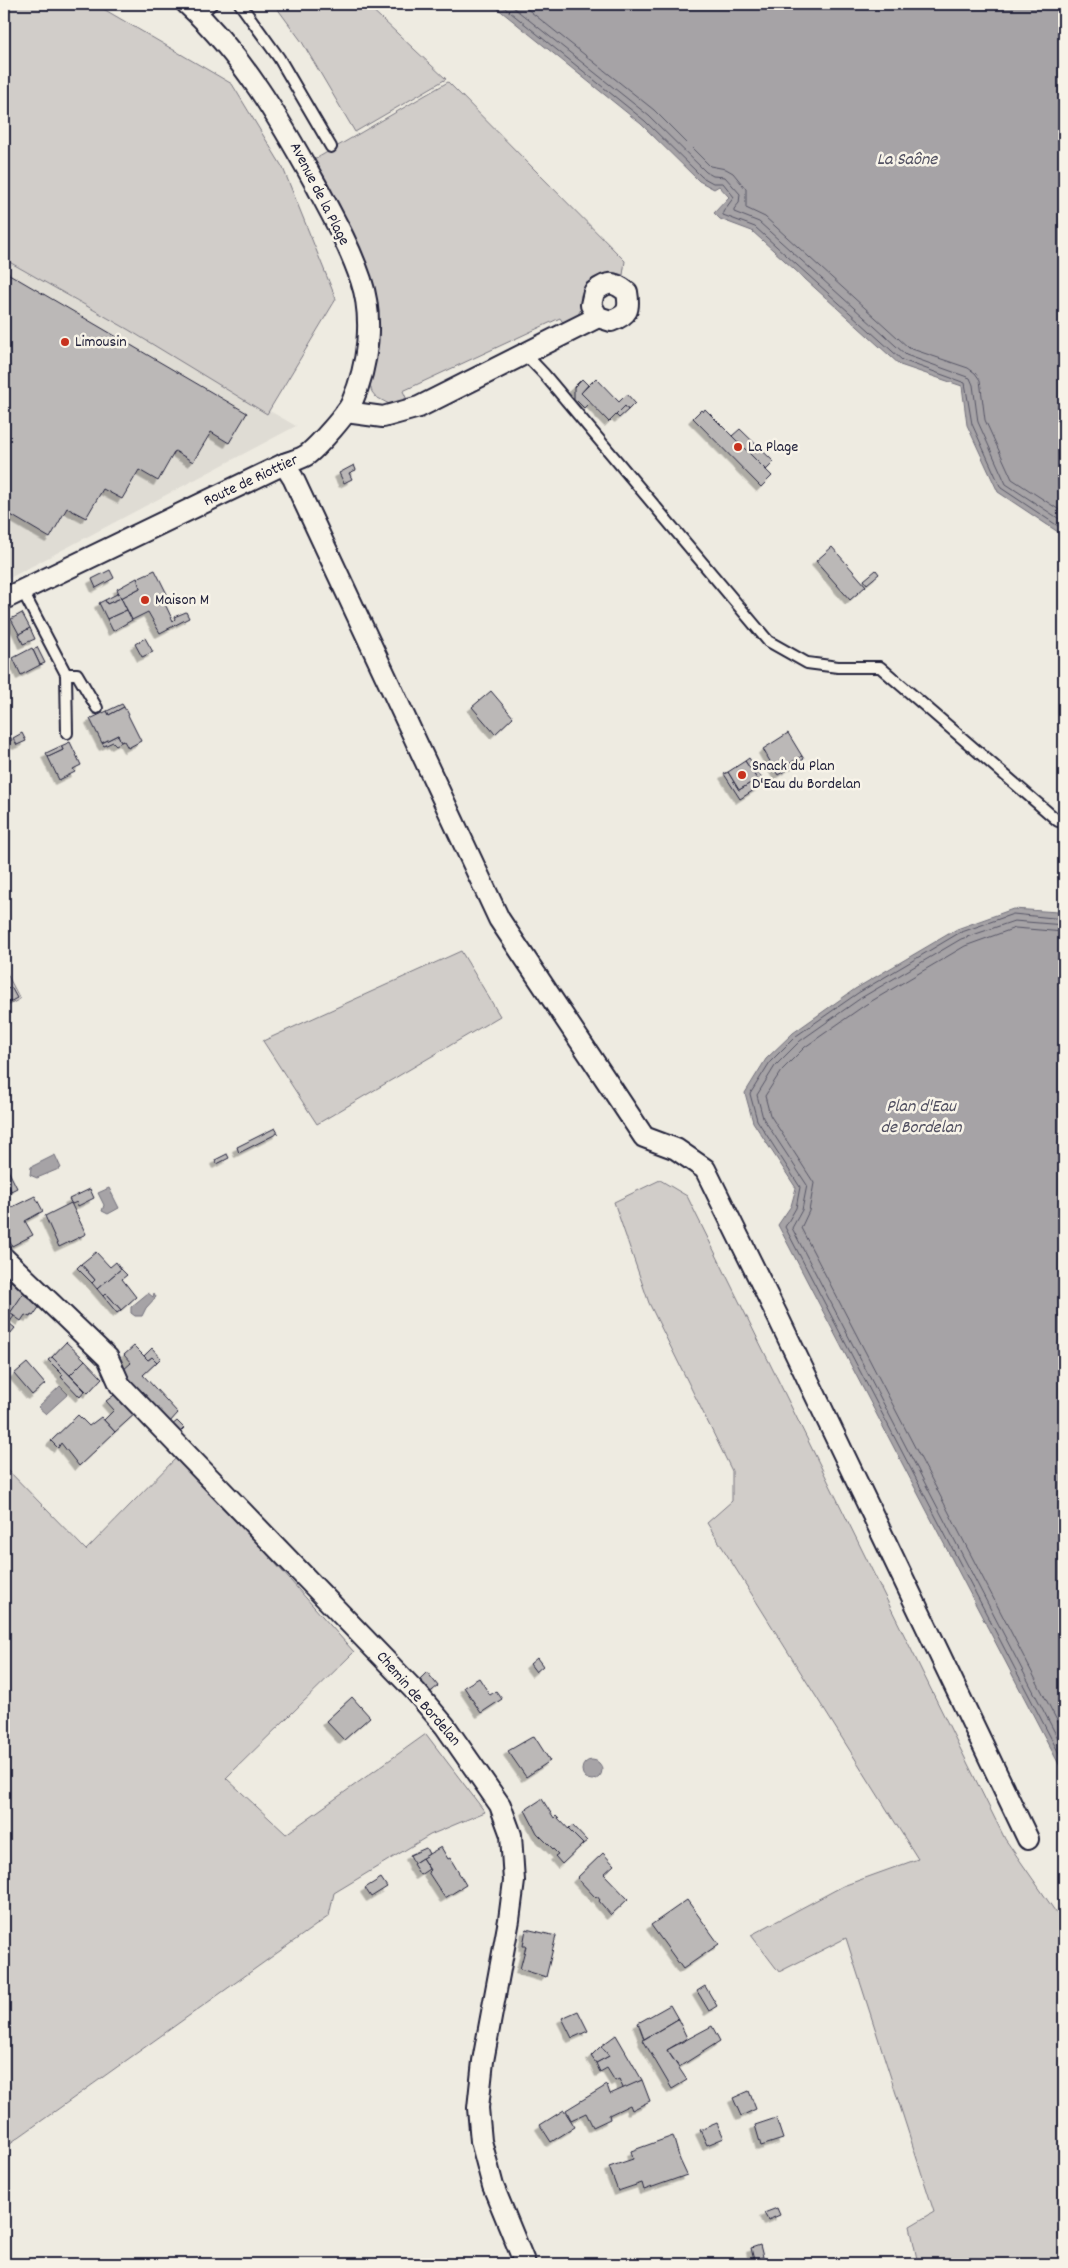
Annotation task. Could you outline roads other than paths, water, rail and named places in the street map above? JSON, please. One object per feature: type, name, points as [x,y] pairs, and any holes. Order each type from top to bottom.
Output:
[{"type":"street","name":"Avenue de la Plage","points":[[200,8],[280,119],[333,216],[362,281],[369,320],[364,361],[352,403],[346,412]]},
{"type":"street","points":[[346,412],[384,417],[419,407],[598,317]]},
{"type":"street","name":"Route de Riottier","points":[[4,599],[284,464],[308,455],[346,412]]},
{"type":"street","points":[[284,464],[293,478],[499,919],[644,1137],[676,1149],[705,1169],[1028,1839]]},
{"type":"street","name":"Chemin de Bordelan","points":[[4,1258],[108,1358],[120,1385],[416,1692],[445,1726],[500,1805],[511,1834],[514,1881],[509,1920],[483,2061],[478,2108],[481,2140],[493,2186],[524,2264]]},
{"type":"lane","points":[[240,4],[279,58],[331,147]]},
{"type":"lane","points":[[525,354],[544,374],[768,641],[807,663],[838,667],[880,667],[1058,821]]},
{"type":"lane","points":[[22,590],[66,674],[67,732]]},
{"type":"lane","points":[[66,674],[77,674],[97,708]]},
{"type":"water","name":"La Saône","points":[[492,4],[1064,4],[1064,536],[998,492],[967,425],[962,386],[900,365],[752,231],[720,219],[714,213],[729,197],[719,186],[714,189],[699,181],[641,124]]},
{"type":"water","name":"Plan d'Eau de Bordelan","points":[[1013,909],[1064,914],[1064,1774],[778,1225],[791,1206],[796,1188],[753,1122],[745,1093],[766,1059],[793,1033],[855,989],[957,929]]},
{"type":"water","points":[[55,1155],[61,1168],[37,1178],[30,1175],[31,1167]]},
{"type":"water","points":[[109,1188],[119,1208],[108,1214],[102,1211],[104,1205],[98,1193]]},
{"type":"water","points":[[148,1293],[153,1297],[154,1293],[156,1297],[146,1308],[142,1316],[135,1316],[131,1313],[131,1307]]},
{"type":"water","points":[[60,1386],[68,1394],[46,1414],[38,1407]]},
{"type":"water","points":[[592,1760],[599,1763],[602,1770],[599,1777],[592,1780],[585,1777],[582,1770],[585,1763]]},
{"type":"place","name":"Limousin","points":[[65,342]]},
{"type":"place","name":"La Plage","points":[[738,447]]},
{"type":"place","name":"Maison M","points":[[145,600]]},
{"type":"place","name":"Snack du Plan D'Eau du Bordelan","points":[[742,775]]}]
